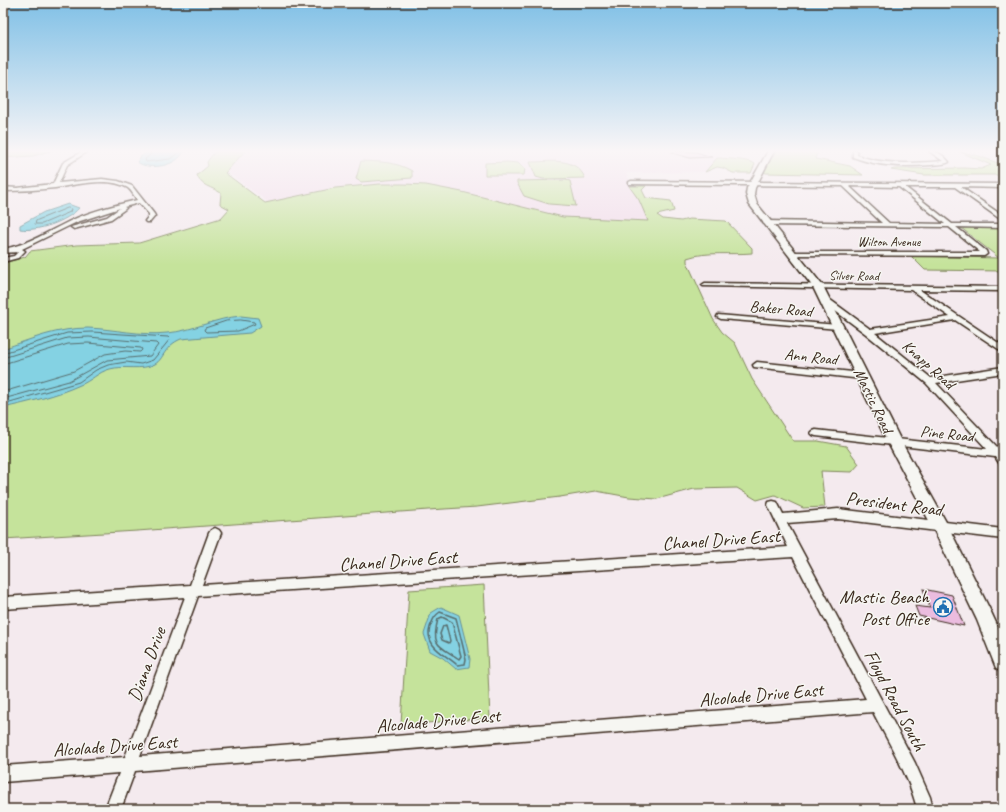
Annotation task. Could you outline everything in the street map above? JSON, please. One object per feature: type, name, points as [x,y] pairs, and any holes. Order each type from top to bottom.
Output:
[{"type":"main road","name":"Mastic Road","points":[[752,189],[750,194],[755,208],[818,286],[826,301],[895,443],[940,527],[987,622],[1003,661]]},
{"type":"street","points":[[3,189],[28,189]]},
{"type":"street","points":[[131,189],[152,213],[152,216],[148,221]]},
{"type":"street","points":[[849,189],[888,225]]},
{"type":"street","points":[[905,189],[953,225]]},
{"type":"street","points":[[960,189],[1003,219]]},
{"type":"street","points":[[3,251],[17,250],[65,230],[81,221],[141,202]]},
{"type":"street","points":[[3,260],[14,258],[17,250],[74,221],[141,202]]},
{"type":"street","points":[[766,223],[1003,226]]},
{"type":"street","name":"Wilson Avenue","points":[[792,253],[984,254],[984,252],[953,225]]},
{"type":"street","points":[[4,243],[17,250]]},
{"type":"street","name":"Silver Road","points":[[705,285],[1003,289]]},
{"type":"street","points":[[913,288],[1003,350]]},
{"type":"street","name":"Knapp Road","points":[[826,301],[868,332],[929,381],[1001,455]]},
{"type":"street","name":"Baker Road","points":[[721,317],[838,327]]},
{"type":"street","points":[[868,332],[955,318]]},
{"type":"street","name":"Ann Road","points":[[757,365],[862,376]]},
{"type":"street","points":[[929,381],[1003,370]]},
{"type":"street","name":"Pine Road","points":[[816,433],[1001,455]]},
{"type":"street","name":"Floyd Road South","points":[[773,505],[796,552],[910,768],[922,797],[924,809]]},
{"type":"street","name":"President Road","points":[[780,519],[838,514],[1003,534]]},
{"type":"street","name":"Diana Drive","points":[[113,809],[215,532]]},
{"type":"street","name":"Chanel Drive East","points":[[3,603],[796,552]]},
{"type":"street","name":"Alcolade Drive East","points":[[3,774],[877,705]]},
{"type":"shaded area","points":[[250,189],[336,189],[310,193],[269,203]]},
{"type":"shaded area","points":[[427,189],[635,189],[656,227],[570,219]]},
{"type":"green space","points":[[213,189],[246,189],[265,203],[331,189],[446,189],[563,217],[648,221],[639,200],[631,189],[643,189],[642,190],[646,198],[671,201],[674,211],[657,215],[663,219],[681,221],[689,219],[726,221],[752,248],[752,253],[711,254],[687,258],[687,262],[713,319],[722,332],[735,343],[752,379],[793,441],[818,441],[846,446],[859,464],[852,472],[821,471],[825,507],[803,508],[775,495],[757,500],[737,488],[694,489],[657,499],[629,497],[596,491],[477,507],[3,539],[3,263],[25,257],[30,251],[76,245],[139,243],[221,218],[229,209],[220,204],[221,193]]},
{"type":"green space","points":[[520,189],[572,189],[576,206],[549,204],[524,196]]},
{"type":"green space","points":[[960,227],[1003,228],[1003,271],[925,270],[911,256],[999,258]]},
{"type":"green space","points":[[484,585],[490,718],[401,725],[409,590]]},
{"type":"water","points":[[68,204],[79,208],[68,217],[52,224],[35,229],[20,229],[20,225],[44,212]]},
{"type":"water","points":[[241,316],[258,318],[261,326],[250,333],[181,339],[171,345],[158,362],[150,366],[110,369],[84,383],[62,392],[3,408],[3,349],[55,332],[77,328],[157,334],[177,332],[222,319]]},
{"type":"water","points":[[441,607],[459,615],[470,659],[469,667],[456,669],[443,658],[430,651],[424,634],[431,613]]},
{"type":"building","name":"Mastic Beach Post Office","points":[[923,589],[952,595],[964,626],[919,616],[915,606],[930,608]]},
{"type":"place","name":"Mastic Beach Post Office","points":[[943,607]]}]
